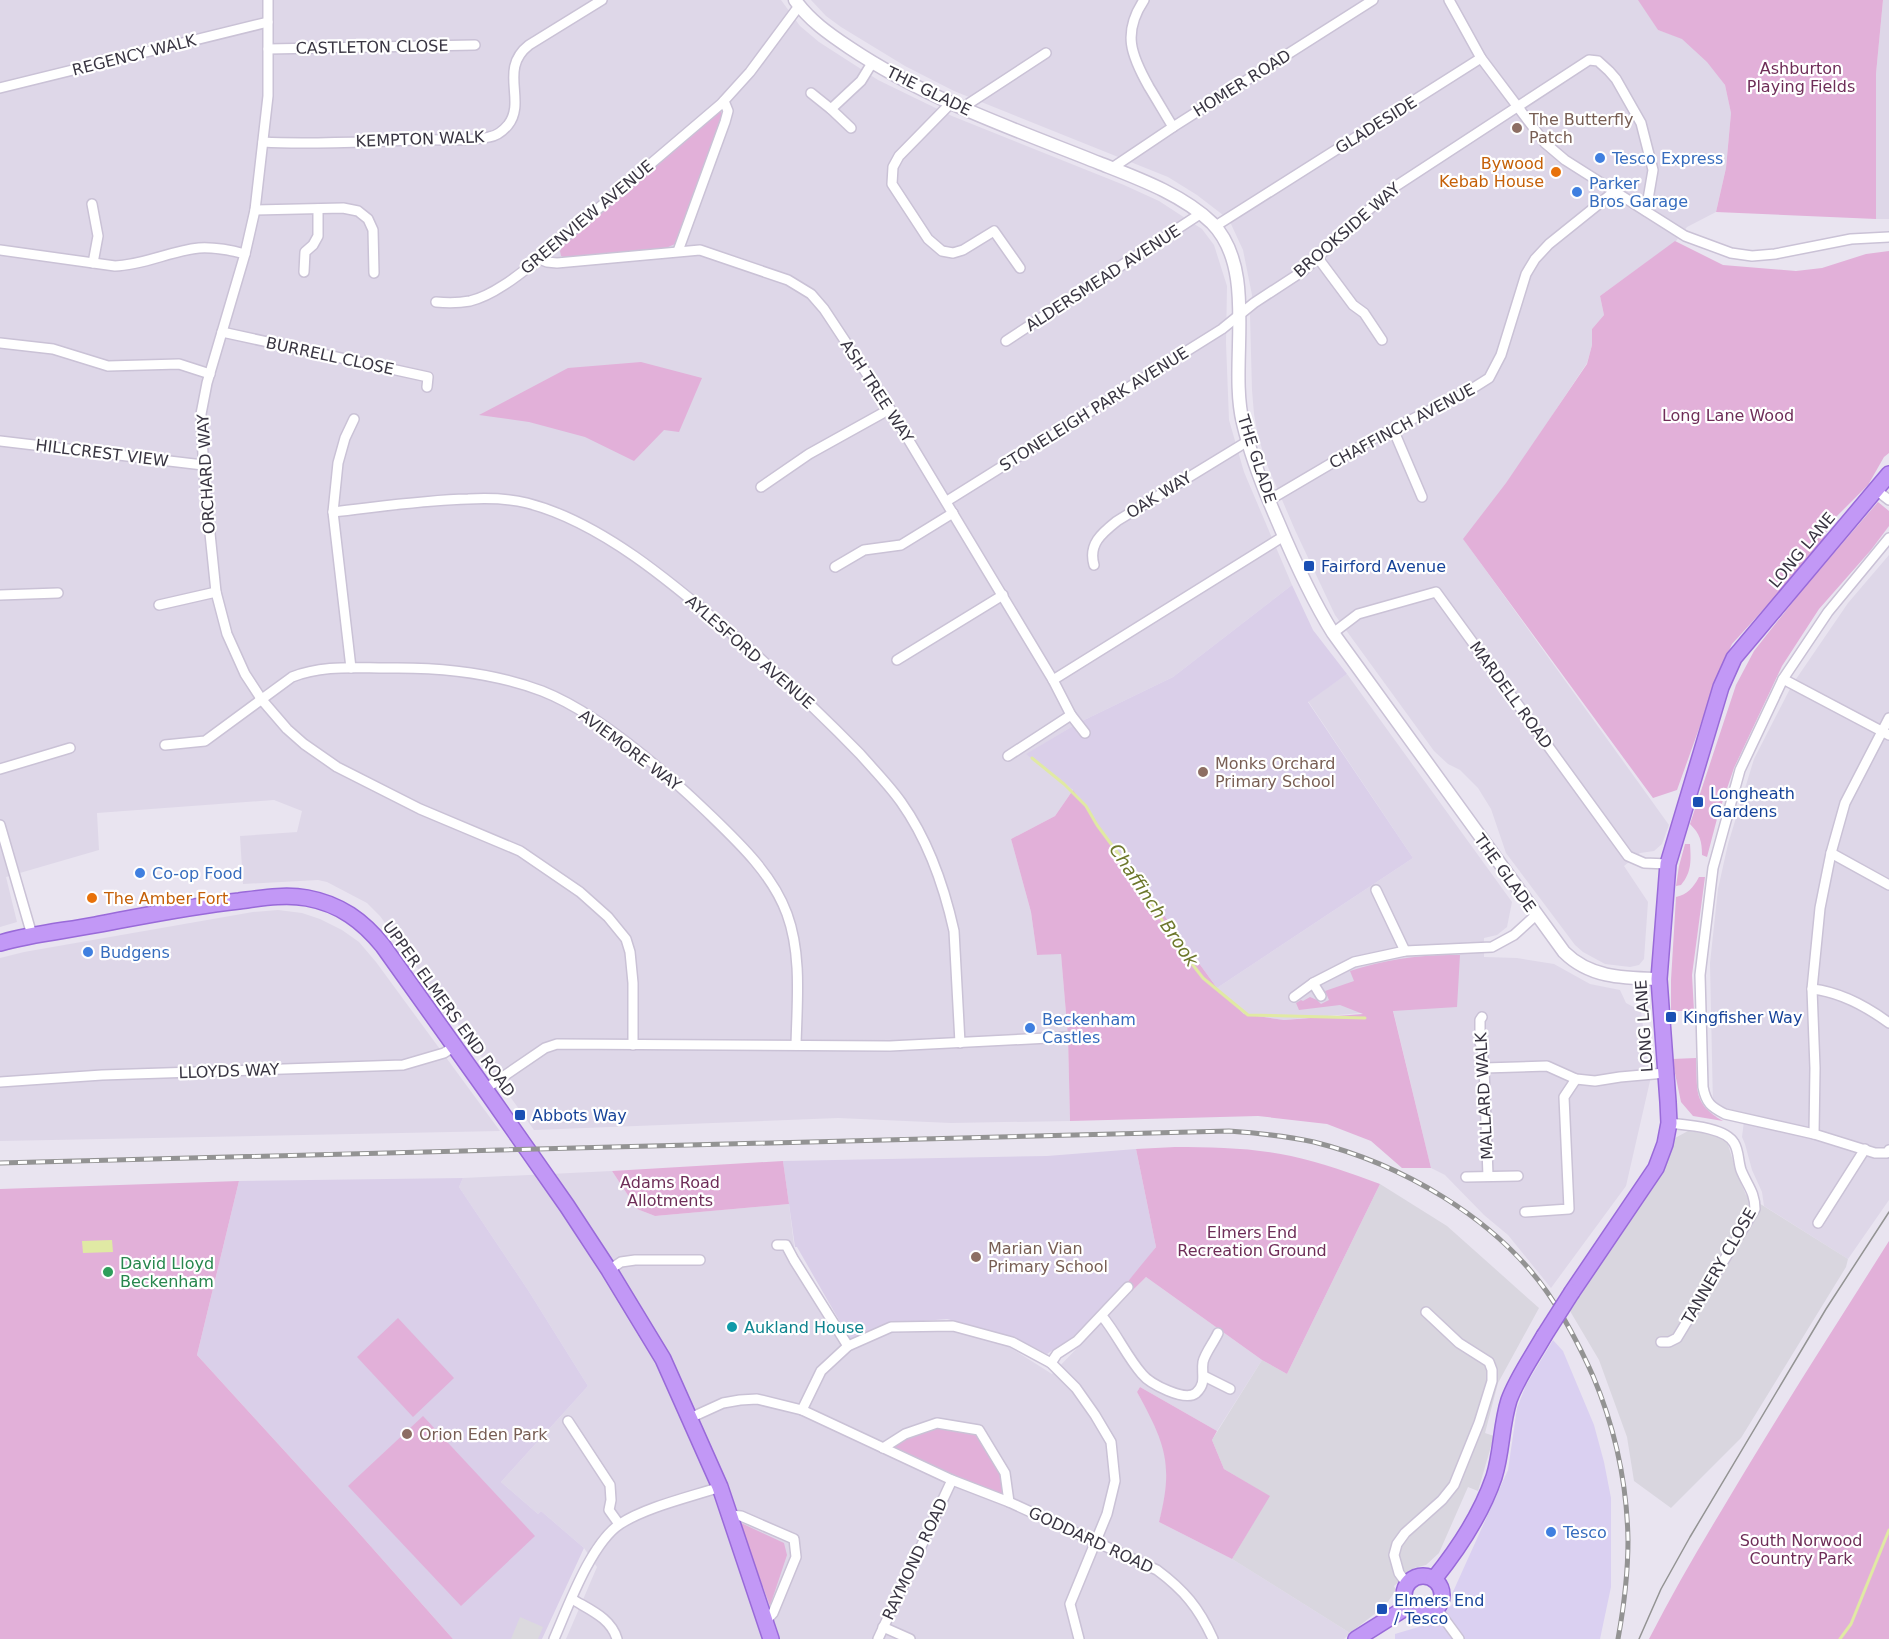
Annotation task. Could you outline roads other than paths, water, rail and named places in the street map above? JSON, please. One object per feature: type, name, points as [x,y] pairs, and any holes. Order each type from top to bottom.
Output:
[{"type":"main road","name":"LONG LANE","points":[[1434,1579],[1456,1552],[1482,1506],[1494,1476],[1509,1400],[1523,1371],[1572,1292],[1656,1168],[1665,1144],[1669,1123],[1659,979],[1668,864],[1721,687],[1734,658],[1889,474]]},
{"type":"main road","name":"UPPER ELMERS END ROAD","points":[[0,943],[32,935],[230,902],[284,896],[314,900],[342,909],[365,925],[383,946],[455,1046],[609,1269],[663,1359],[720,1487],[771,1639]]},
{"type":"main road","points":[[1421,1576],[1434,1579],[1443,1592],[1443,1599],[1437,1609],[1432,1613],[1422,1615],[1416,1614],[1407,1607],[1403,1596],[1407,1584],[1421,1576]]},
{"type":"main road","points":[[1356,1639],[1407,1607]]},
{"type":"street","name":"ORCHARD WAY","points":[[268,0],[268,96],[255,210],[245,254],[204,395],[201,414],[203,465],[220,614],[245,674],[262,700],[292,734],[328,761],[420,809],[513,847],[588,899],[622,934],[628,945],[632,961],[633,1045]]},
{"type":"street","name":"KEMPTON WALK","points":[[263,142],[453,139],[496,135],[513,117],[513,71],[520,53],[529,45],[602,0]]},
{"type":"street","points":[[1144,0],[1131,31],[1131,50],[1137,65],[1173,127]]},
{"type":"street","name":"HOMER ROAD","points":[[1112,168],[1373,0]]},
{"type":"street","points":[[1449,0],[1481,58],[1538,135],[1557,154],[1693,240],[1745,256],[1775,254],[1851,239],[1889,237]]},
{"type":"street","name":"THE GLADE","points":[[797,3],[823,30],[872,63],[957,106],[1112,168],[1168,194],[1200,214],[1215,227],[1229,251],[1240,296],[1242,419],[1269,500],[1314,603],[1333,633],[1564,952],[1581,966],[1601,974],[1625,978],[1659,979]]},
{"type":"street","name":"GREENVIEW AVENUE","points":[[436,302],[464,302],[479,298],[510,280],[539,259],[724,101],[745,78],[797,3]]},
{"type":"street","name":"REGENCY WALK","points":[[0,88],[268,22]]},
{"type":"street","name":"CASTLETON CLOSE","points":[[268,49],[475,45]]},
{"type":"street","points":[[1020,268],[994,231],[958,252],[939,249],[928,239],[893,187],[892,176],[896,160],[957,106],[1046,53]]},
{"type":"street","name":"GLADESIDE","points":[[1215,227],[1481,58]]},
{"type":"street","name":"BROOKSIDE WAY","points":[[1239,315],[1294,278],[1318,258],[1389,190],[1589,60],[1604,65],[1616,79],[1641,123],[1653,170],[1646,211]]},
{"type":"street","points":[[831,109],[861,81],[872,63]]},
{"type":"street","points":[[812,93],[851,128]]},
{"type":"street","points":[[678,251],[725,122],[728,111],[724,101]]},
{"type":"street","name":"CHAFFINCH AVENUE","points":[[1269,500],[1393,429],[1489,378],[1501,356],[1526,274],[1534,259],[1549,244],[1615,191]]},
{"type":"street","points":[[92,204],[98,236],[93,263]]},
{"type":"street","points":[[304,272],[304,252],[318,236],[318,209]]},
{"type":"street","points":[[255,210],[351,209],[368,219],[373,230],[374,273]]},
{"type":"street","name":"ALDERSMEAD AVENUE","points":[[1006,341],[1200,214]]},
{"type":"street","points":[[0,250],[116,266],[130,265],[197,249],[226,250],[245,254]]},
{"type":"street","name":"ASH TREE WAY","points":[[539,259],[557,263],[678,251],[706,251],[788,280],[806,290],[824,309],[890,409],[1003,595],[1071,715],[1085,734]]},
{"type":"street","points":[[1318,258],[1353,305],[1364,313],[1382,340]]},
{"type":"street","name":"STONELEIGH PARK AVENUE","points":[[947,501],[1222,329],[1239,315]]},
{"type":"street","name":"BURRELL CLOSE","points":[[222,332],[428,377],[427,387]]},
{"type":"street","points":[[0,343],[53,349],[108,366],[179,364],[210,374]]},
{"type":"street","points":[[761,487],[809,453],[890,409]]},
{"type":"street","points":[[351,668],[333,512],[338,463],[345,438],[354,419]]},
{"type":"street","points":[[1393,429],[1422,497]]},
{"type":"street","name":"HILLCREST VIEW","points":[[0,441],[203,465]]},
{"type":"street","name":"OAK WAY","points":[[1094,565],[1092,553],[1100,535],[1117,521],[1248,441]]},
{"type":"street","points":[[1876,490],[1889,500]]},
{"type":"street","name":"AYLESFORD AVENUE","points":[[333,512],[452,499],[509,499],[529,503],[593,531],[661,575],[692,599],[805,697],[881,778],[902,803],[915,824],[931,858],[952,923],[956,948],[960,1043]]},
{"type":"street","points":[[835,567],[864,550],[901,545],[953,513]]},
{"type":"street","points":[[1053,680],[1284,536]]},
{"type":"street","points":[[1889,538],[1828,612],[1782,679],[1740,770],[1713,868],[1700,975],[1703,1087],[1705,1100],[1713,1108],[1725,1114],[1814,1134],[1865,1149],[1882,1153],[1887,1153],[1889,1150]]},
{"type":"street","points":[[159,605],[216,592]]},
{"type":"street","name":"MARDELL ROAD","points":[[1333,633],[1358,614],[1436,592],[1628,856],[1644,863],[1668,864]]},
{"type":"street","points":[[0,595],[58,593]]},
{"type":"street","points":[[897,660],[1003,595]]},
{"type":"street","name":"AVIEMORE WAY","points":[[165,746],[205,741],[292,678],[306,672],[327,668],[442,669],[472,673],[531,687],[568,704],[643,756],[670,779],[729,833],[752,858],[777,893],[787,913],[797,967],[796,1045]]},
{"type":"street","points":[[1782,679],[1885,733]]},
{"type":"street","points":[[1008,756],[1071,715]]},
{"type":"street","points":[[1814,1134],[1815,1068],[1812,989],[1820,910],[1831,853],[1845,803],[1885,733],[1889,718]]},
{"type":"street","points":[[0,769],[70,748]]},
{"type":"street","points":[[0,825],[32,935]]},
{"type":"street","points":[[1831,853],[1889,885]]},
{"type":"street","points":[[1376,890],[1405,951]]},
{"type":"street","points":[[1294,997],[1354,962],[1405,951],[1492,947],[1514,935],[1536,915]]},
{"type":"street","points":[[1313,984],[1321,996]]},
{"type":"street","points":[[1812,989],[1829,991],[1873,1011],[1889,1023]]},
{"type":"street","name":"MALLARD WALK","points":[[1482,1017],[1480,1043],[1484,1068],[1488,1176]]},
{"type":"street","points":[[485,1089],[539,1051],[551,1046],[890,1046],[1068,1037]]},
{"type":"street","name":"LLOYDS WAY","points":[[0,1082],[102,1075],[403,1065],[444,1053],[455,1046]]},
{"type":"street","points":[[1484,1068],[1547,1066],[1576,1079],[1595,1081],[1665,1073]]},
{"type":"street","points":[[1525,1212],[1569,1209],[1564,1097],[1576,1079]]},
{"type":"street","name":"TANNERY CLOSE","points":[[1661,1342],[1669,1342],[1677,1338],[1755,1209],[1755,1197],[1741,1169],[1734,1141],[1725,1134],[1700,1127],[1669,1123]]},
{"type":"street","points":[[1818,1223],[1865,1149]]},
{"type":"street","name":"MALLARD WALK","points":[[1466,1177],[1518,1176]]},
{"type":"street","points":[[777,1245],[786,1245],[848,1346]]},
{"type":"street","points":[[609,1269],[621,1262],[635,1260],[700,1260]]},
{"type":"street","points":[[1051,1363],[1057,1354],[1077,1341],[1128,1287]]},
{"type":"street","points":[[1407,1584],[1399,1573],[1394,1555],[1396,1544],[1442,1500],[1454,1485],[1475,1434],[1492,1381],[1489,1362],[1459,1342],[1426,1312]]},
{"type":"street","points":[[1102,1316],[1143,1376],[1170,1391],[1186,1396],[1195,1394],[1204,1383],[1203,1362],[1218,1333]]},
{"type":"street","points":[[802,1410],[821,1371],[848,1346],[891,1327],[953,1326],[1012,1342],[1051,1363],[1076,1388],[1111,1442],[1115,1480],[1107,1514],[1070,1604],[1078,1639]]},
{"type":"street","points":[[1204,1376],[1230,1389]]},
{"type":"street","name":"GODDARD ROAD","points":[[690,1418],[723,1403],[740,1400],[757,1399],[802,1410],[952,1480],[1009,1502],[1157,1570],[1176,1585],[1202,1616],[1213,1639]]},
{"type":"street","points":[[567,1421],[610,1485],[609,1510],[619,1524]]},
{"type":"street","name":"GODDARD ROAD","points":[[883,1448],[905,1434],[937,1423],[979,1430],[1005,1473],[1009,1502]]},
{"type":"street","name":"RAYMOND ROAD","points":[[878,1639],[952,1480]]},
{"type":"street","points":[[554,1639],[595,1550],[609,1533],[619,1524],[642,1513],[720,1487]]},
{"type":"street","points":[[730,1515],[741,1516],[794,1539],[796,1557],[773,1613],[765,1622]]},
{"type":"street","points":[[572,1599],[608,1622],[617,1639]]},
{"type":"street","points":[[1437,1609],[1459,1639]]},
{"type":"street","points":[[883,1627],[910,1639]]},
{"type":"waterway","name":"Chaffinch Brook","points":[[1032,758],[1064,784],[1086,806],[1097,825],[1140,883],[1175,942],[1203,978],[1248,1015],[1365,1018]]},
{"type":"waterway","points":[[1840,1639],[1851,1624],[1889,1530]]},
{"type":"tram line","points":[[1639,1639],[1661,1589],[1690,1537],[1826,1309],[1889,1212]]},
{"type":"railway","points":[[0,1163],[1229,1131],[1314,1142],[1380,1164],[1413,1180],[1474,1218],[1526,1265],[1566,1322],[1601,1396],[1622,1477],[1628,1552],[1618,1639]]},
{"type":"place","name":"The Butterfly Patch","points":[[1517,128]]},
{"type":"place","name":"Tesco Express","points":[[1600,158]]},
{"type":"place","name":"Bywood Kebab House","points":[[1556,172]]},
{"type":"place","name":"Parker Bros Garage","points":[[1577,192]]},
{"type":"place","name":"Fairford Avenue","points":[[1309,566]]},
{"type":"place","name":"Monks Orchard Primary School","points":[[1203,772]]},
{"type":"place","name":"Longheath Gardens","points":[[1698,802]]},
{"type":"place","name":"Co-op Food","points":[[140,873]]},
{"type":"place","name":"The Amber Fort","points":[[92,898]]},
{"type":"place","name":"Budgens","points":[[88,952]]},
{"type":"place","name":"Kingfisher Way","points":[[1671,1017]]},
{"type":"place","name":"Beckenham Castles","points":[[1030,1028]]},
{"type":"place","name":"Abbots Way","points":[[520,1115]]},
{"type":"place","name":"Marian Vian Primary School","points":[[976,1257]]},
{"type":"place","name":"David Lloyd Beckenham","points":[[108,1272]]},
{"type":"place","name":"Aukland House","points":[[732,1327]]},
{"type":"place","name":"Orion Eden Park","points":[[407,1434]]},
{"type":"place","name":"Tesco","points":[[1551,1532]]},
{"type":"place","name":"Elmers End / Tesco","points":[[1382,1609]]},
{"type":"park label","name":"Ashburton Playing Fields","points":[[1801,77]]},
{"type":"park label","name":"Long Lane Wood","points":[[1728,415]]},
{"type":"park label","name":"Adams Road Allotments","points":[[670,1191]]},
{"type":"park label","name":"Elmers End Recreation Ground","points":[[1252,1241]]},
{"type":"park label","name":"South Norwood Country Park","points":[[1801,1549]]}]
